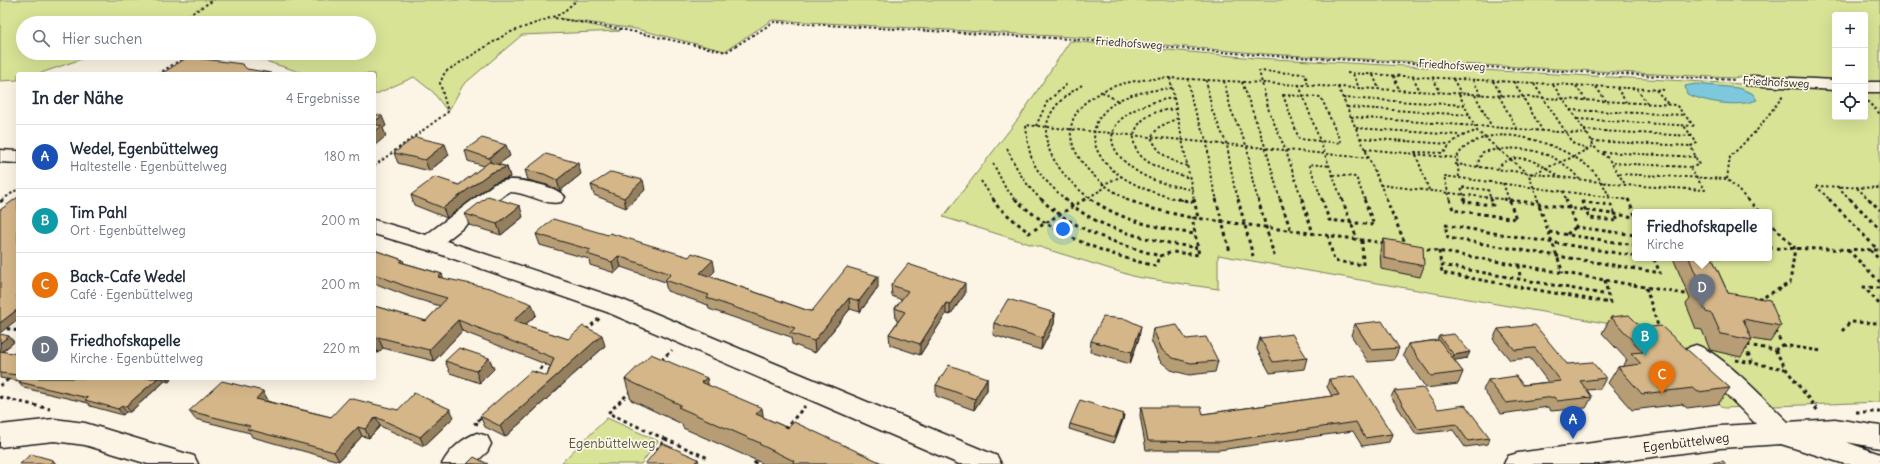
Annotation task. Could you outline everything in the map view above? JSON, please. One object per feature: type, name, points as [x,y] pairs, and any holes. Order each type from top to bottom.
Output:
[{"type":"street","name":"Friedhofsweg","points":[[1752,81],[1832,85]]},
{"type":"street","points":[[1868,87],[1880,87]]},
{"type":"street","points":[[0,156],[16,157]]},
{"type":"street","points":[[429,243],[501,188],[508,185],[516,185],[554,198]]},
{"type":"street","points":[[376,228],[429,243],[614,306],[818,392],[969,461]]},
{"type":"street","points":[[1696,354],[1731,383],[1783,434]]},
{"type":"street","points":[[0,436],[54,430],[86,434],[184,464]]},
{"type":"street","name":"Egenbüttelweg","points":[[1518,464],[1720,437],[1835,430],[1880,437]]},
{"type":"street","name":"Egenbüttelweg","points":[[1783,434],[1874,464]]},
{"type":"street","points":[[456,464],[477,444]]},
{"type":"path","points":[[187,16],[214,0]]},
{"type":"path","points":[[376,165],[448,112],[440,82],[445,72],[509,32],[555,18],[577,0]]},
{"type":"path","name":"Friedhofsweg","points":[[555,18],[621,29],[726,52],[774,22],[1070,39],[1257,55],[1752,81]]},
{"type":"path","points":[[161,72],[180,60]]},
{"type":"path","points":[[1308,85],[1305,74],[1259,71],[1269,111],[1286,151],[1313,233]]},
{"type":"path","points":[[1347,73],[1665,90]]},
{"type":"path","points":[[1353,74],[1359,88]]},
{"type":"path","points":[[1373,75],[1379,89]]},
{"type":"path","points":[[1394,76],[1399,90]]},
{"type":"path","points":[[1413,77],[1420,91]]},
{"type":"path","points":[[1170,78],[1198,218]]},
{"type":"path","points":[[1391,244],[1198,218],[1138,204],[1102,185],[1082,166],[1071,146],[1071,129],[1076,114],[1085,102],[1110,88],[1143,79],[1170,78],[1676,105],[1694,126],[1576,119]]},
{"type":"path","points":[[1433,78],[1440,93]]},
{"type":"path","points":[[1188,79],[1193,106],[1207,142],[1211,180],[1230,252]]},
{"type":"path","points":[[1453,79],[1477,131],[1529,175],[1563,273]]},
{"type":"path","points":[[1206,80],[1212,110],[1227,144],[1234,186],[1246,224],[1253,256]]},
{"type":"path","points":[[1473,80],[1481,95]]},
{"type":"path","points":[[1224,81],[1231,110],[1247,147],[1253,183],[1275,259]]},
{"type":"path","points":[[1493,81],[1517,129]]},
{"type":"path","points":[[1242,82],[1252,114],[1266,149],[1276,189],[1291,230]]},
{"type":"path","points":[[1514,82],[1542,131]]},
{"type":"path","points":[[1727,179],[1730,157],[1757,130],[1782,100],[1788,82]]},
{"type":"path","points":[[1534,83],[1573,143],[1588,150]]},
{"type":"path","points":[[1036,126],[1040,113],[1048,101],[1067,84]]},
{"type":"path","points":[[1553,84],[1592,141],[1593,146],[1603,152],[1613,163],[1625,185]]},
{"type":"path","points":[[1082,85],[1065,97],[1052,111],[1047,127],[1047,149],[1061,173],[1089,198],[1106,208],[1131,219],[1156,227],[1194,234]]},
{"type":"path","points":[[1299,85],[1357,239]]},
{"type":"path","points":[[1576,85],[1586,100]]},
{"type":"path","points":[[1596,86],[1606,101]]},
{"type":"path","points":[[1338,87],[1406,246]]},
{"type":"path","points":[[1172,88],[1137,94],[1119,102],[1100,116],[1093,132],[1097,150],[1108,166],[1122,176],[1147,191],[1172,198],[1195,202]]},
{"type":"path","points":[[1616,88],[1626,103]]},
{"type":"path","points":[[1637,89],[1648,104]]},
{"type":"path","points":[[1656,90],[1668,105]]},
{"type":"path","points":[[1101,92],[1119,102]]},
{"type":"path","points":[[1475,94],[1492,127]]},
{"type":"path","points":[[1283,95],[1302,96],[1321,97],[1341,143],[1299,139],[1283,95]]},
{"type":"path","points":[[1174,98],[1160,98],[1146,102],[1131,110],[1119,120],[1112,133],[1113,145],[1120,155],[1135,170],[1163,183],[1193,190]]},
{"type":"path","points":[[1343,98],[1465,105]]},
{"type":"path","points":[[1868,102],[1880,114]]},
{"type":"path","points":[[1347,107],[1470,115]]},
{"type":"path","points":[[1176,108],[1163,110],[1144,117],[1137,125],[1133,135],[1133,143],[1137,151],[1148,161],[1167,171],[1190,178]]},
{"type":"path","points":[[1570,110],[1684,115]]},
{"type":"path","points":[[1351,117],[1587,134]]},
{"type":"path","points":[[1178,118],[1162,123],[1154,131],[1151,137],[1154,146],[1163,155],[1173,162],[1188,166]]},
{"type":"path","points":[[1198,248],[1154,241],[1126,232],[1098,221],[1074,207],[1040,175],[1030,158],[1027,146],[1026,125],[1368,158]]},
{"type":"path","points":[[1592,141],[1691,146],[1697,143],[1684,126]]},
{"type":"path","points":[[1356,128],[1459,135],[1477,131]]},
{"type":"path","points":[[1584,130],[1692,136]]},
{"type":"path","points":[[1415,154],[1415,152],[1444,153],[1449,144],[1459,135]]},
{"type":"path","points":[[1459,177],[1455,164],[1456,158],[1462,148],[1483,137],[1511,136],[1538,141],[1560,149],[1573,157],[1590,168],[1602,182],[1609,197]]},
{"type":"path","points":[[1360,138],[1449,144]]},
{"type":"path","points":[[1529,175],[1573,157],[1593,146]]},
{"type":"path","points":[[1613,163],[1689,167],[1699,165],[1697,157],[1691,146]]},
{"type":"path","points":[[1007,148],[1012,164],[1025,184],[1059,215],[1088,232],[1123,247],[1160,256],[1173,252],[1199,255],[1192,217]]},
{"type":"path","points":[[1478,167],[1479,159],[1483,152],[1496,148],[1518,148],[1541,152],[1561,162],[1573,170],[1579,179]]},
{"type":"path","points":[[1365,149],[1456,158]]},
{"type":"path","points":[[1603,152],[1697,157]]},
{"type":"path","points":[[1415,154],[1429,190]]},
{"type":"path","points":[[1498,169],[1501,162],[1508,158],[1538,162],[1548,167],[1560,177]]},
{"type":"path","points":[[993,163],[1002,182],[1016,199],[1045,224],[1102,250],[1129,259],[1155,266],[1160,256]]},
{"type":"path","points":[[1330,166],[1309,164],[1330,220],[1374,225],[1356,177],[1333,175]]},
{"type":"path","points":[[1455,164],[1498,169],[1529,175],[1560,177],[1625,185],[1705,190],[1695,178],[1689,167]]},
{"type":"path","points":[[1619,174],[1727,179],[1757,209]]},
{"type":"path","points":[[1102,185],[1122,176]]},
{"type":"path","points":[[1503,183],[1516,219],[1453,210],[1444,176],[1459,177],[1628,199],[1632,209]]},
{"type":"path","points":[[981,181],[998,207],[1029,233],[1106,187]]},
{"type":"path","points":[[1380,185],[1449,192],[1615,215],[1632,216]]},
{"type":"path","points":[[1461,186],[1488,190],[1493,205],[1466,202],[1463,194],[1461,186]]},
{"type":"path","points":[[1879,189],[1816,186],[1879,250]]},
{"type":"path","points":[[1838,187],[1880,229]]},
{"type":"path","points":[[1856,187],[1880,210]]},
{"type":"path","points":[[0,202],[16,190]]},
{"type":"path","points":[[1563,191],[1576,227]]},
{"type":"path","points":[[1582,202],[1611,205],[1615,215],[1618,221],[1589,218],[1582,202]]},
{"type":"path","points":[[1632,256],[1445,224],[1448,238],[1661,273],[1655,261]]},
{"type":"path","points":[[1772,224],[1795,248]]},
{"type":"path","points":[[1567,234],[1576,227],[1632,235]]},
{"type":"path","points":[[1549,232],[1632,245]]},
{"type":"path","points":[[1328,235],[1334,261],[1363,265],[1362,240]]},
{"type":"path","points":[[1399,245],[1694,295]]},
{"type":"path","points":[[1772,248],[1879,250]]},
{"type":"path","points":[[1754,298],[1762,298],[1790,283],[1795,248]]},
{"type":"path","points":[[1848,249],[1880,282]]},
{"type":"path","points":[[1870,250],[1880,260]]},
{"type":"path","points":[[1439,251],[1442,273],[1610,303],[1605,280]]},
{"type":"path","points":[[1441,266],[1608,295]]},
{"type":"path","points":[[1520,266],[1520,279]]},
{"type":"path","points":[[1880,288],[1864,287],[1880,305]]},
{"type":"path","points":[[1646,288],[1661,332]]},
{"type":"path","points":[[1762,298],[1764,305]]},
{"type":"path","points":[[584,331],[614,306]]},
{"type":"path","points":[[1842,331],[1850,322],[1880,323]]},
{"type":"path","points":[[1773,325],[1782,345]]},
{"type":"path","points":[[0,327],[16,331]]},
{"type":"path","points":[[658,363],[686,336]]},
{"type":"path","points":[[1786,369],[1752,363],[1744,344],[1775,350],[1782,345],[1821,351]]},
{"type":"path","points":[[1775,350],[1786,369],[1835,430]]},
{"type":"path","points":[[530,377],[548,362]]},
{"type":"path","points":[[0,386],[12,376]]},
{"type":"path","points":[[636,386],[608,413],[708,458]]},
{"type":"path","points":[[783,431],[818,392]]},
{"type":"path","points":[[477,444],[482,426],[475,423],[487,412]]},
{"type":"path","points":[[651,458],[665,439]]},
{"type":"path","points":[[754,464],[764,453]]},
{"type":"green space","points":[[0,0],[1880,0],[1880,84],[1868,83],[1868,12],[1832,12],[1832,81],[1758,75],[1733,78],[1266,54],[1072,37],[772,20],[725,51],[636,29],[563,19],[620,31],[522,35],[463,85],[448,112],[433,92],[414,77],[376,94],[376,72],[300,72],[262,60],[376,60],[376,16],[16,16],[16,60],[79,60],[44,72],[16,72],[16,80],[0,81]]},
{"type":"green space","points":[[1070,41],[1255,58],[1832,89],[1832,120],[1868,120],[1868,90],[1880,91],[1880,402],[1723,408],[1639,329],[1218,255],[1218,289],[1136,277],[943,217],[1021,115]]},
{"type":"green space","name":"Egenbüttelweg","points":[[607,418],[658,441],[641,464],[568,464],[562,462]]},
{"type":"water","points":[[1696,84],[1738,88],[1752,93],[1757,100],[1740,104],[1731,104],[1712,102],[1687,94],[1685,86]]},
{"type":"building","points":[[183,60],[211,60],[242,64],[247,69],[265,72],[164,72]]},
{"type":"building","points":[[376,114],[382,116],[376,120]]},
{"type":"building","points":[[376,124],[382,126],[376,130]]},
{"type":"building","points":[[415,137],[445,144],[425,160],[394,153]]},
{"type":"building","points":[[482,138],[506,145],[489,158],[465,150]]},
{"type":"building","points":[[546,154],[578,163],[557,180],[544,174],[525,170]]},
{"type":"building","points":[[489,162],[507,167],[490,173],[443,208],[411,195],[435,177],[459,185]]},
{"type":"building","points":[[611,172],[643,180],[624,198],[591,185]]},
{"type":"building","points":[[488,196],[520,206],[497,224],[465,214]]},
{"type":"building","points":[[16,198],[16,311],[0,323],[0,210]]},
{"type":"building","points":[[553,219],[608,235],[610,233],[689,257],[692,253],[713,260],[700,273],[809,311],[812,311],[847,267],[878,276],[859,301],[849,298],[814,341],[790,333],[795,328],[707,298],[709,295],[665,280],[671,274],[618,256],[612,262],[587,254],[591,250],[536,234]]},
{"type":"building","points":[[1384,239],[1423,246],[1424,266],[1384,258]]},
{"type":"building","points":[[376,251],[403,260],[400,262],[442,274],[438,277],[490,288],[532,304],[513,321],[568,339],[583,326],[602,335],[500,426],[480,416],[531,371],[547,376],[554,358],[458,320],[429,350],[378,337],[376,338],[376,307],[426,321],[447,298],[405,286],[376,275]]},
{"type":"building","points":[[1690,261],[1713,261],[1728,293],[1770,300],[1781,326],[1743,319],[1752,340],[1721,334],[1712,314],[1706,312],[1696,288],[1702,289]]},
{"type":"building","points":[[908,264],[965,283],[950,304],[946,303],[920,344],[889,334],[905,312],[895,308],[908,291],[891,285]]},
{"type":"building","points":[[1008,299],[1055,313],[1042,338],[994,323]]},
{"type":"building","points":[[1629,315],[1642,328],[1661,326],[1730,388],[1698,392],[1693,388],[1642,394],[1618,367],[1641,364],[1631,353],[1643,352],[1611,317]]},
{"type":"building","points":[[1103,317],[1126,319],[1141,326],[1132,352],[1091,341]]},
{"type":"building","points":[[1382,321],[1399,348],[1372,350],[1355,324]]},
{"type":"building","points":[[1177,325],[1186,339],[1206,337],[1218,361],[1191,363],[1173,358],[1162,350],[1153,329]]},
{"type":"building","points":[[1535,325],[1567,364],[1592,362],[1606,378],[1580,381],[1592,397],[1557,401],[1554,397],[1506,403],[1488,380],[1516,376],[1523,385],[1561,381],[1535,348],[1515,350],[1498,329]]},
{"type":"building","points":[[0,334],[9,336],[0,343]]},
{"type":"building","points":[[1292,334],[1307,358],[1273,362],[1260,338]]},
{"type":"building","points":[[1454,334],[1470,352],[1454,355],[1439,336]]},
{"type":"building","points":[[1439,340],[1463,372],[1431,376],[1408,344]]},
{"type":"building","points":[[459,348],[489,358],[476,371],[445,361]]},
{"type":"building","points":[[0,351],[16,354],[16,375],[0,373]]},
{"type":"building","points":[[651,354],[707,378],[701,382],[762,408],[756,414],[788,428],[794,422],[884,464],[792,464],[794,461],[759,444],[760,443],[678,407],[681,405],[625,379]]},
{"type":"building","points":[[949,365],[987,378],[975,399],[936,385]]},
{"type":"building","points":[[1355,376],[1392,434],[1365,438],[1356,422],[1221,442],[1148,441],[1141,407],[1201,407],[1203,414],[1339,395],[1329,379]]},
{"type":"building","points":[[22,380],[156,380],[126,406],[122,406],[118,409],[85,400],[88,398],[19,382]]},
{"type":"building","points":[[222,381],[263,391],[256,399],[331,417],[349,398],[398,410],[414,393],[450,409],[420,437],[376,417],[365,429],[358,427],[334,452],[247,429],[250,426],[189,411]]},
{"type":"building","points":[[1423,388],[1438,409],[1465,405],[1490,438],[1468,441],[1456,424],[1418,429],[1394,391]]},
{"type":"building","points":[[1080,400],[1124,414],[1115,437],[1070,424]]},
{"type":"building","points":[[662,443],[698,459],[694,464],[645,464]]},
{"type":"building","points":[[31,454],[53,460],[49,464],[20,464]]},
{"type":"building","points":[[474,457],[488,464],[467,464]]},
{"type":"building","points":[[1723,461],[1726,464],[1704,464]]},
{"type":"place","name":"Friedhofskapelle","points":[[1702,307]]},
{"type":"place","name":"Tim Pahl","points":[[1645,356]]},
{"type":"place","name":"Back-Cafe Wedel","points":[[1662,394]]},
{"type":"place","name":"Wedel, Egenbüttelweg","points":[[1573,439]]}]
